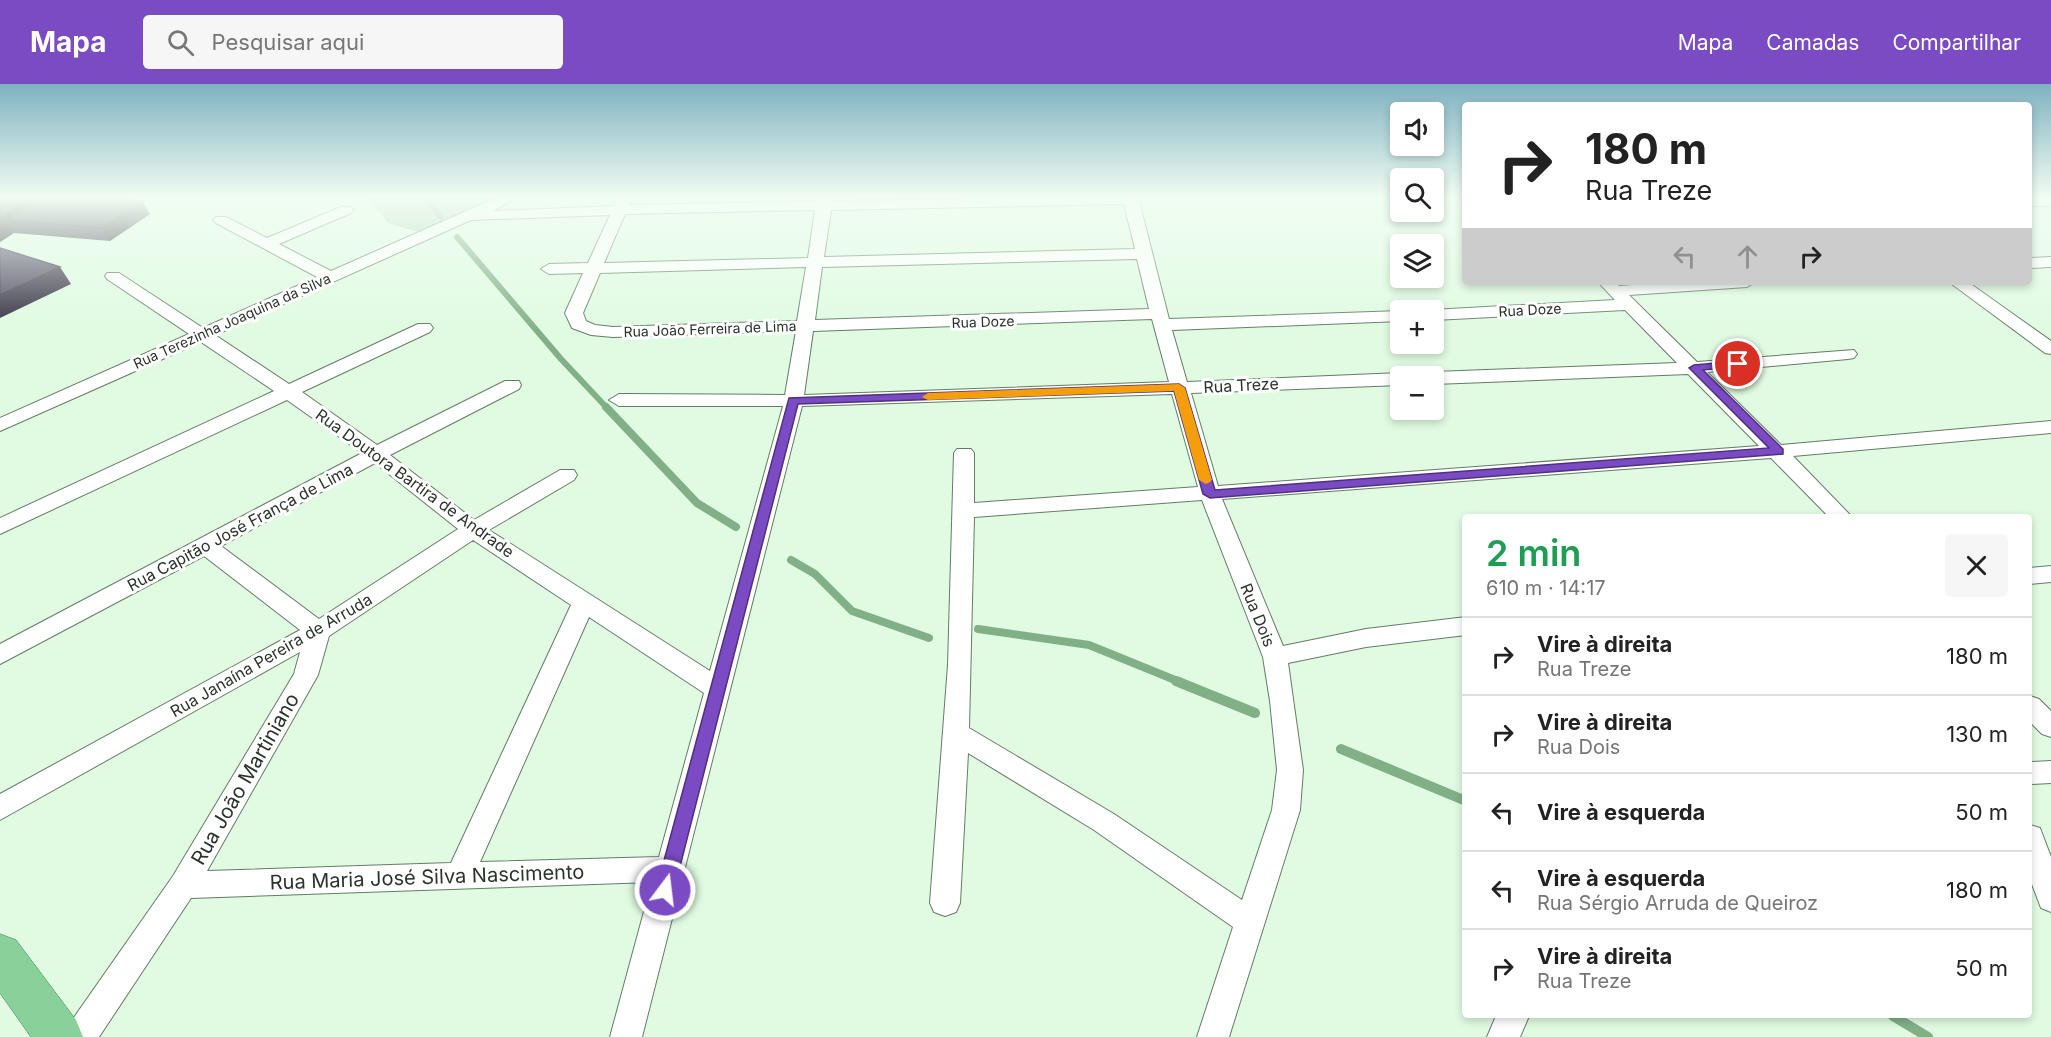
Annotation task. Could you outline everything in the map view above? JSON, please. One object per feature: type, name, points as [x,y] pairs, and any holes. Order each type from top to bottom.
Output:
[{"type":"main road","points":[[0,955],[59,1037]]},
{"type":"street","points":[[261,241],[329,277]]},
{"type":"street","points":[[266,244],[272,241]]},
{"type":"street","name":"Rua Terezinha Joaquina da Silva","points":[[0,425],[412,241]]},
{"type":"street","points":[[594,268],[606,241]]},
{"type":"street","points":[[626,1037],[794,400],[818,241]]},
{"type":"street","name":"Rua Dois","points":[[1141,241],[1160,320],[1210,494],[1275,657],[1283,701],[1290,770],[1286,810],[1213,1037]]},
{"type":"street","points":[[549,269],[1144,254]]},
{"type":"street","points":[[2032,263],[2051,262]]},
{"type":"street","name":"Rua João Ferreira de Lima","points":[[594,268],[574,313],[578,324],[591,330],[613,332],[806,326]]},
{"type":"street","name":"Rua Doutora Bartira de Andrade","points":[[113,276],[205,334],[290,392],[376,454],[473,530],[718,689]]},
{"type":"street","name":"Rua Doze","points":[[1444,314],[1615,293],[1711,285]]},
{"type":"street","points":[[1961,285],[2046,342]]},
{"type":"street","points":[[1615,293],[1779,451],[1839,514]]},
{"type":"street","name":"Rua Doze","points":[[806,326],[1390,316]]},
{"type":"street","points":[[0,527],[424,328]]},
{"type":"street","points":[[1444,378],[1694,368],[1848,354]]},
{"type":"street","name":"Rua Treze","points":[[619,400],[794,400],[1390,379]]},
{"type":"street","name":"Rua Capitão José França de Lima","points":[[0,655],[376,454],[513,385]]},
{"type":"street","points":[[964,511],[1779,451],[2051,427]]},
{"type":"street","points":[[945,903],[961,630],[960,566],[964,511],[964,453]]},
{"type":"street","name":"Rua Janaína Pereira de Arruda","points":[[0,808],[318,632],[473,530],[567,474]]},
{"type":"street","points":[[206,546],[318,632]]},
{"type":"street","points":[[2032,576],[2051,574]]},
{"type":"street","points":[[460,875],[584,602]]},
{"type":"street","points":[[1275,657],[1366,638],[1462,626]]},
{"type":"street","name":"Rua João Martiniano","points":[[80,1037],[183,885],[306,675],[318,632]]},
{"type":"street","points":[[2032,708],[2051,727]]},
{"type":"street","points":[[956,733],[1104,822],[1250,922]]},
{"type":"street","points":[[2032,773],[2051,772]]},
{"type":"street","points":[[2032,843],[2051,899]]},
{"type":"street","name":"Rua Maria José Silva Nascimento","points":[[183,885],[670,869]]},
{"type":"street","points":[[1503,1037],[1512,1018]]},
{"type":"building","points":[[0,248],[60,267],[0,295]]},
{"type":"waterway","points":[[461,241],[561,359],[608,409]]},
{"type":"waterway","points":[[606,407],[697,503],[736,527]]},
{"type":"waterway","points":[[791,560],[815,574],[852,611],[929,638]]},
{"type":"waterway","points":[[978,629],[1089,645],[1180,682]]},
{"type":"waterway","points":[[1176,681],[1255,713]]},
{"type":"waterway","points":[[1341,749],[1462,799]]},
{"type":"waterway","points":[[1896,1018],[1928,1037]]},
{"type":"slow traffic","points":[[928,397],[1179,388],[1206,480]]},
{"type":"route","points":[[665,890],[794,400],[1179,388],[1210,494],[1779,451],[1694,368],[1738,364]]}]
